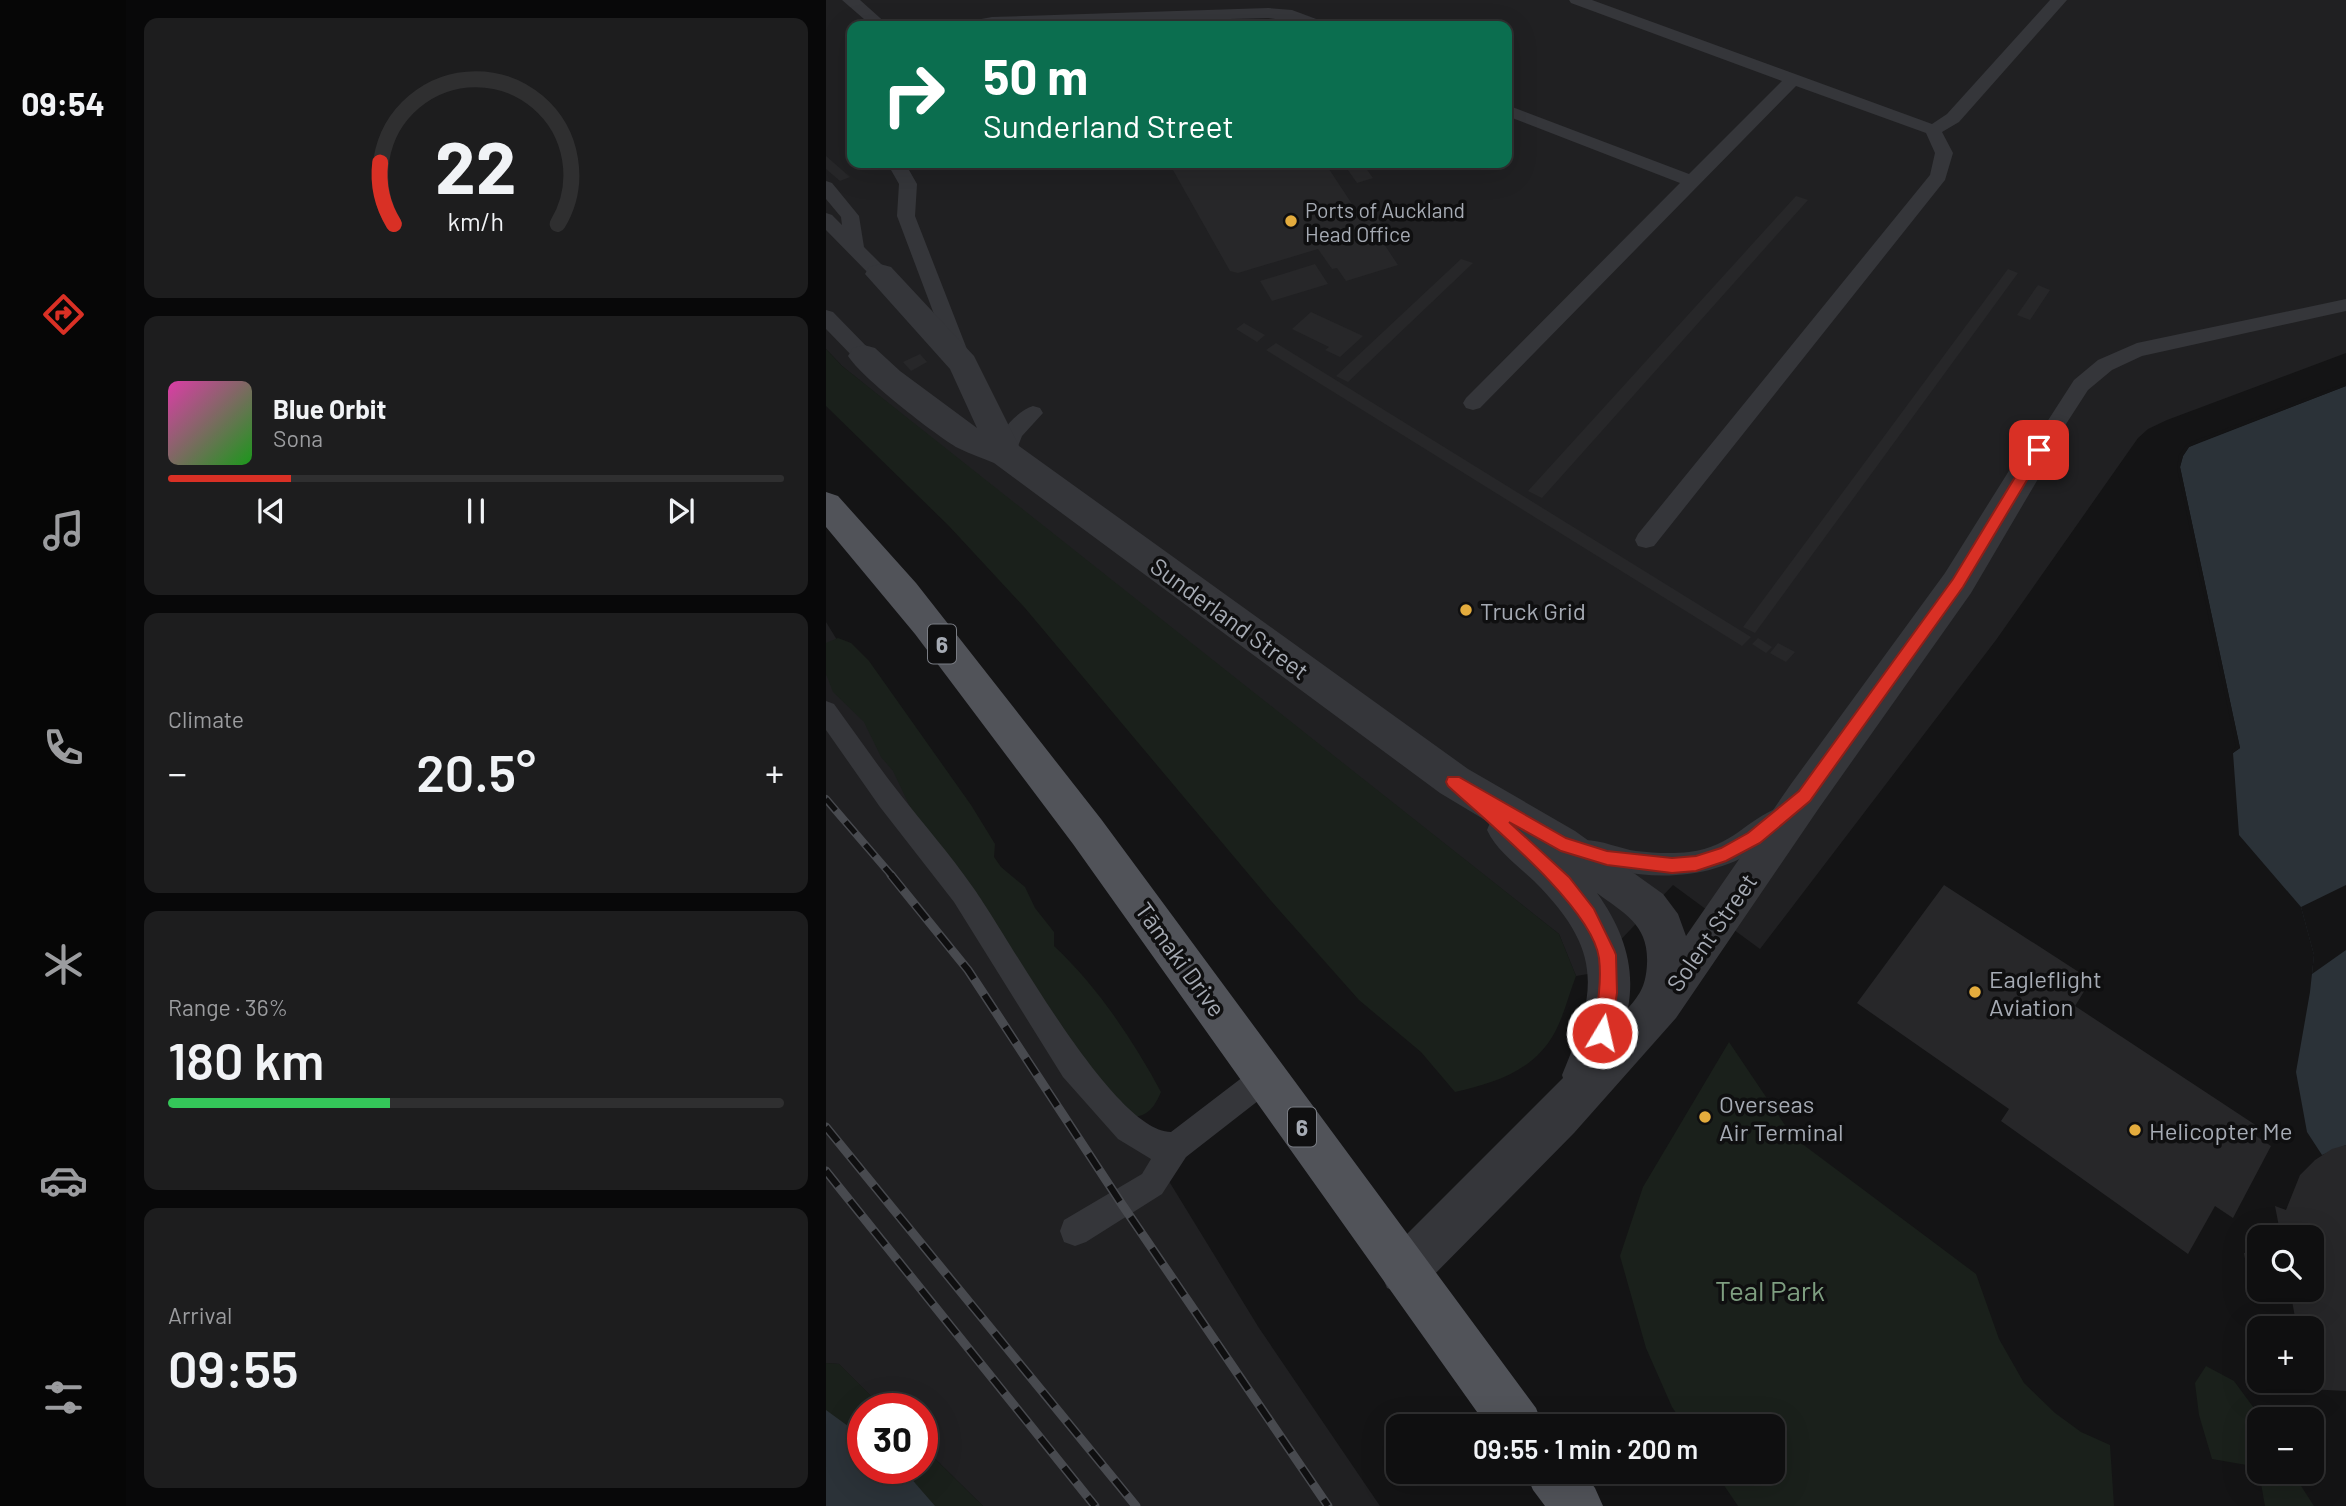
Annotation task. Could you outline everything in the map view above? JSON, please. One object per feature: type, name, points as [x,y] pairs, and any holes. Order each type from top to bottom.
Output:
[{"type":"main road","name":"Tāmaki Drive","points":[[826,505],[867,548],[1045,777],[1200,984],[1509,1414]]},
{"type":"main road","points":[[1561,1484],[1577,1506]]},
{"type":"street","name":"Sunderland Street","points":[[880,274],[963,364],[1006,454]]},
{"type":"street","name":"Sunderland Street","points":[[864,356],[888,379],[969,439],[1006,454],[1454,782],[1561,844],[1648,907],[1663,928],[1669,948],[1668,974],[1661,1004]]},
{"type":"street","name":"Solent Street","points":[[1405,1270],[1558,1117],[1661,1004],[1805,796],[1958,583],[2039,450]]},
{"type":"street","name":"Sunderland Street","points":[[1454,782],[1563,882],[1588,915],[1608,955],[1608,993],[1602,1033],[1573,1095],[1558,1117]]},
{"type":"lane","points":[[850,0],[875,21]]},
{"type":"lane","points":[[1577,0],[1933,130],[1944,153],[1939,176],[1646,540]]},
{"type":"lane","points":[[1933,130],[1953,118],[2059,0]]},
{"type":"lane","points":[[1023,21],[1268,13],[1292,15],[1308,21]]},
{"type":"lane","points":[[1473,403],[1792,80]]},
{"type":"lane","points":[[1512,112],[1691,181]]},
{"type":"lane","points":[[899,168],[908,184],[906,216],[963,364]]},
{"type":"lane","points":[[826,187],[850,216],[855,247]]},
{"type":"lane","points":[[826,219],[880,274]]},
{"type":"lane","points":[[2039,450],[2081,385],[2105,365],[2137,350],[2346,305]]},
{"type":"lane","points":[[826,317],[864,356]]},
{"type":"lane","points":[[1006,454],[1007,443],[1019,425],[1034,413]]},
{"type":"lane","points":[[826,711],[889,799],[963,894],[1073,1067],[1128,1129],[1158,1147],[1176,1147]]},
{"type":"lane","points":[[1561,844],[1607,858],[1672,866],[1696,863],[1726,854],[1754,838],[1805,796]]},
{"type":"lane","points":[[1075,1231],[1152,1184],[1176,1147],[1266,1077]]},
{"type":"shaded area","points":[[826,0],[2346,0],[2346,353],[2167,420],[2148,429],[2138,438],[1996,640],[1760,949],[1673,885],[1588,974],[1576,976],[1559,934],[842,366],[826,349]]},
{"type":"shaded area","points":[[2346,386],[2346,1145],[2322,1155],[2307,1132],[2296,1072],[2314,955],[2301,907],[2239,835],[2233,753],[2240,748],[2180,467],[2189,447]]},
{"type":"shaded area","points":[[826,622],[1259,1328],[1380,1506],[983,1506],[938,1462],[938,1393],[868,1393],[839,1364],[826,1363]]},
{"type":"shaded area","points":[[826,1410],[847,1425],[847,1484],[916,1484],[935,1506],[826,1506]]},
{"type":"green space","points":[[826,349],[842,366],[1559,934],[1576,976],[1555,1032],[1536,1057],[1525,1066],[1499,1079],[1455,1092],[1421,1052],[1359,1000],[1272,902],[1025,608],[949,526],[826,406]]},
{"type":"green space","points":[[838,638],[851,643],[869,661],[971,805],[995,844],[994,857],[1001,867],[1025,887],[1035,908],[1054,932],[1054,946],[1085,978],[1139,1053],[1161,1092],[1154,1106],[1146,1113],[1120,1118],[923,834],[893,771],[881,757],[864,722],[833,692],[826,674],[826,643]]},
{"type":"green space","name":"Teal Park","points":[[1729,1042],[1793,1137],[1976,1274],[1999,1339],[2024,1383],[2055,1413],[2081,1432],[2110,1445],[2114,1506],[1738,1506],[1723,1484],[1785,1484],[1785,1414],[1677,1414],[1672,1407],[1646,1348],[1620,1256],[1643,1187]]},
{"type":"green space","points":[[826,1363],[839,1364],[868,1393],[847,1393],[847,1484],[938,1484],[938,1462],[983,1506],[826,1506]]},
{"type":"green space","points":[[2206,1366],[2234,1381],[2253,1407],[2247,1407],[2247,1465],[2212,1459],[2199,1415],[2195,1383]]},
{"type":"green space","points":[[2261,1484],[2300,1484],[2314,1506],[2265,1506]]},
{"type":"pier","points":[[2346,383],[2346,386],[2200,442],[2189,447],[2183,456],[2180,467],[2240,748],[2233,753],[2231,751],[2236,747],[2177,468],[2179,455],[2187,444]]},
{"type":"pier","points":[[2346,885],[2346,950],[2312,974],[2314,955],[2301,907]]},
{"type":"building","points":[[826,156],[850,177],[840,181],[826,169]]},
{"type":"building","name":"Ports of Auckland Head Office","points":[[1172,168],[1328,168],[1358,213],[1371,209],[1385,229],[1376,232],[1398,265],[1346,281],[1337,268],[1332,269],[1318,249],[1238,273],[1230,271]]},
{"type":"building","points":[[1346,168],[1366,168],[1373,178],[1357,183]]},
{"type":"building","points":[[1796,196],[1808,200],[1542,498],[1528,491]]},
{"type":"building","points":[[1461,259],[1473,263],[1348,382],[1336,376]]},
{"type":"building","points":[[1315,264],[1328,284],[1272,301],[1260,281]]},
{"type":"building","points":[[2008,269],[2018,273],[1755,633],[1743,627]]},
{"type":"building","points":[[2038,285],[2050,290],[2030,320],[2017,315]]},
{"type":"building","points":[[1311,312],[1363,336],[1340,357],[1325,350],[1329,347],[1292,329]]},
{"type":"building","points":[[1244,323],[1265,335],[1257,342],[1236,329]]},
{"type":"building","points":[[1276,343],[1751,637],[1742,646],[1266,350]]},
{"type":"building","points":[[920,354],[927,362],[911,371],[903,362]]},
{"type":"building","points":[[1758,638],[1772,647],[1766,653],[1752,644]]},
{"type":"building","points":[[1778,643],[1795,652],[1786,662],[1770,653]]},
{"type":"building","points":[[1944,885],[2091,980],[2075,1006],[2257,1126],[2253,1134],[2271,1146],[2233,1218],[2215,1206],[2188,1254],[2001,1121],[2009,1109],[1857,1003]]},
{"type":"building","points":[[2346,1145],[2346,1391],[2324,1390],[2324,1316],[2295,1316],[2292,1302],[2324,1302],[2324,1225],[2279,1225],[2275,1206],[2286,1210],[2300,1175],[2315,1160],[2332,1149]]},
{"type":"railway","points":[[826,799],[893,877]]},
{"type":"railway","points":[[891,875],[968,970],[1121,1203],[1328,1506]]},
{"type":"railway","points":[[826,1127],[1136,1506]]},
{"type":"railway","points":[[826,1171],[1095,1506]]},
{"type":"place","name":"Ports of Auckland Head Office","points":[[1291,221]]},
{"type":"place","name":"Truck Grid","points":[[1466,610]]},
{"type":"place","name":"Eagleflight Aviation","points":[[1975,992]]},
{"type":"place","name":"Overseas Air Terminal","points":[[1705,1117]]},
{"type":"place","name":"Helicopter Me","points":[[2135,1130]]},
{"type":"route","points":[[1602,1033],[1608,993],[1608,955],[1588,915],[1563,882],[1454,782],[1561,844],[1607,858],[1672,866],[1696,863],[1726,854],[1754,838],[1805,796],[1958,583],[2039,450]]}]
